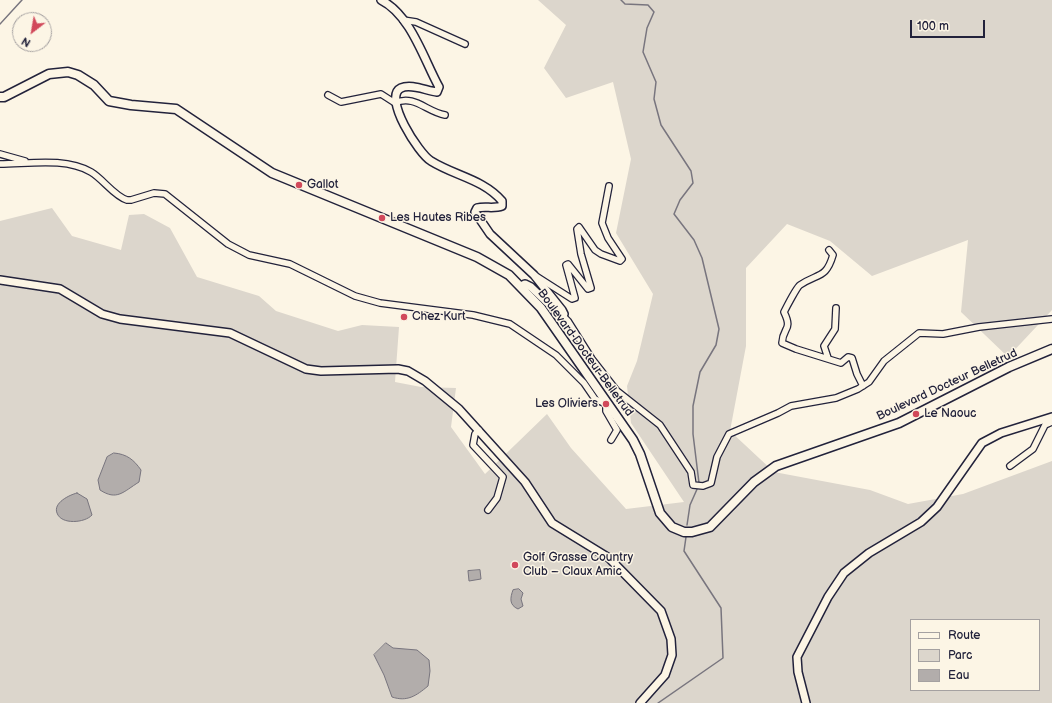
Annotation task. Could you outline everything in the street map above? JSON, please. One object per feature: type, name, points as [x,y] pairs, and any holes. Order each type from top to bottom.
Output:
[{"type":"main road","name":"Boulevard Docteur Belletrud","points":[[0,97],[4,97],[49,74],[68,72],[87,79],[109,101],[131,105],[176,109],[272,173],[478,257],[500,269],[521,286],[541,308],[606,404],[625,428],[640,454],[660,513],[672,527],[684,532],[692,532],[710,527],[754,482],[776,466],[899,423],[1002,371],[1052,348]]},
{"type":"street","points":[[381,0],[403,20],[421,46],[439,87],[437,92],[404,86],[399,88],[396,93],[395,103],[397,111],[402,117],[403,125],[430,161],[483,184],[494,192],[502,201],[502,206],[498,208],[484,206],[477,208],[474,212],[490,234],[534,275],[562,310],[564,314],[563,316]]},
{"type":"street","points":[[403,20],[416,22],[465,44]]},
{"type":"street","points":[[328,95],[341,102],[381,94],[395,103]]},
{"type":"street","points":[[395,103],[403,99],[414,101],[426,108],[446,115]]},
{"type":"street","points":[[0,154],[25,161],[28,164]]},
{"type":"street","points":[[0,164],[56,163],[76,166],[89,171],[103,180],[127,200],[154,193],[165,194],[228,244],[238,250],[263,259],[290,264],[355,296],[380,303],[473,315],[510,324],[556,355],[584,383],[595,399],[606,404],[606,411],[617,430],[611,440]]},
{"type":"street","points":[[534,275],[572,299],[576,298],[566,265],[568,264],[582,283],[588,289],[591,288],[581,254],[577,229],[579,227],[595,250],[601,254],[620,261],[622,259],[608,238],[602,223],[609,186]]},
{"type":"street","points":[[829,250],[833,254],[826,270],[821,276],[799,286],[786,306],[784,312],[789,322],[789,328],[783,334],[782,343],[796,350],[841,363],[848,357],[852,358],[856,374],[863,386]]},
{"type":"street","points":[[0,280],[60,289],[102,314],[120,319],[230,334],[306,369],[321,371],[398,369],[408,371],[443,395],[479,430],[525,482],[552,523],[609,558],[661,611],[671,638],[672,655],[665,676],[640,703]]},
{"type":"street","points":[[521,286],[525,284],[531,287],[568,321],[592,359],[617,391],[660,425],[691,472],[693,485],[703,486],[711,483],[717,457],[729,434],[778,414],[791,406],[836,398],[863,386],[869,382],[884,361],[919,333],[943,334],[979,327],[1052,318]]},
{"type":"street","points":[[828,358],[824,346],[835,329],[836,308]]},
{"type":"street","points":[[806,703],[798,672],[797,657],[828,597],[844,573],[869,553],[921,522],[937,507],[982,443],[1001,433],[1052,417]]},
{"type":"street","points":[[1010,466],[1027,455],[1033,449],[1045,425],[1052,422]]},
{"type":"street","points":[[479,430],[475,434],[473,445],[504,477],[497,498],[488,510]]},
{"type":"green space","points":[[538,0],[1052,0],[1052,310],[1008,357],[961,312],[968,240],[872,276],[830,241],[787,224],[746,268],[746,346],[730,431],[774,472],[870,490],[908,504],[963,494],[1052,461],[1052,703],[0,703],[0,221],[52,208],[72,236],[121,250],[129,215],[144,214],[170,228],[197,277],[259,296],[276,311],[338,331],[362,325],[399,327],[395,382],[421,387],[456,388],[451,427],[485,474],[547,414],[571,448],[626,509],[684,502],[631,423],[627,386],[637,361],[653,294],[616,233],[631,159],[613,82],[566,98],[544,68],[566,25]]},
{"type":"water","points":[[114,453],[130,458],[141,470],[139,482],[120,494],[111,495],[100,490],[98,480],[107,457]]},
{"type":"water","points":[[77,493],[87,499],[92,515],[89,518],[79,521],[73,522],[63,520],[57,513],[57,506],[62,500]]},
{"type":"water","points":[[480,570],[481,579],[469,581],[468,571]]},
{"type":"water","points":[[519,589],[523,593],[521,599],[523,606],[518,609],[513,605],[511,596],[513,590]]},
{"type":"water","points":[[386,643],[393,648],[417,650],[429,660],[430,671],[428,686],[411,697],[402,699],[392,697],[384,675],[374,655]]},
{"type":"waterway","points":[[0,24],[22,0]]},
{"type":"waterway","points":[[621,0],[625,4],[648,5],[654,12],[647,28],[643,52],[656,82],[654,99],[661,125],[691,171],[693,183],[680,200],[674,214],[694,240],[702,258],[719,329],[716,345],[700,372],[693,406],[693,434],[699,483]]},
{"type":"waterway","points":[[687,525],[690,505],[698,487]]},
{"type":"waterway","points":[[658,703],[723,658],[721,608],[684,551],[686,537]]},
{"type":"place","name":"Gallot","points":[[299,185]]},
{"type":"place","name":"Les Hautes Ribes","points":[[382,218]]},
{"type":"place","name":"Chez Kurt","points":[[404,317]]},
{"type":"place","name":"Les Oliviers","points":[[606,404]]},
{"type":"place","name":"Le Naouc","points":[[916,414]]},
{"type":"place","name":"Golf Grasse Country Club – Claux Amic","points":[[515,565]]}]
